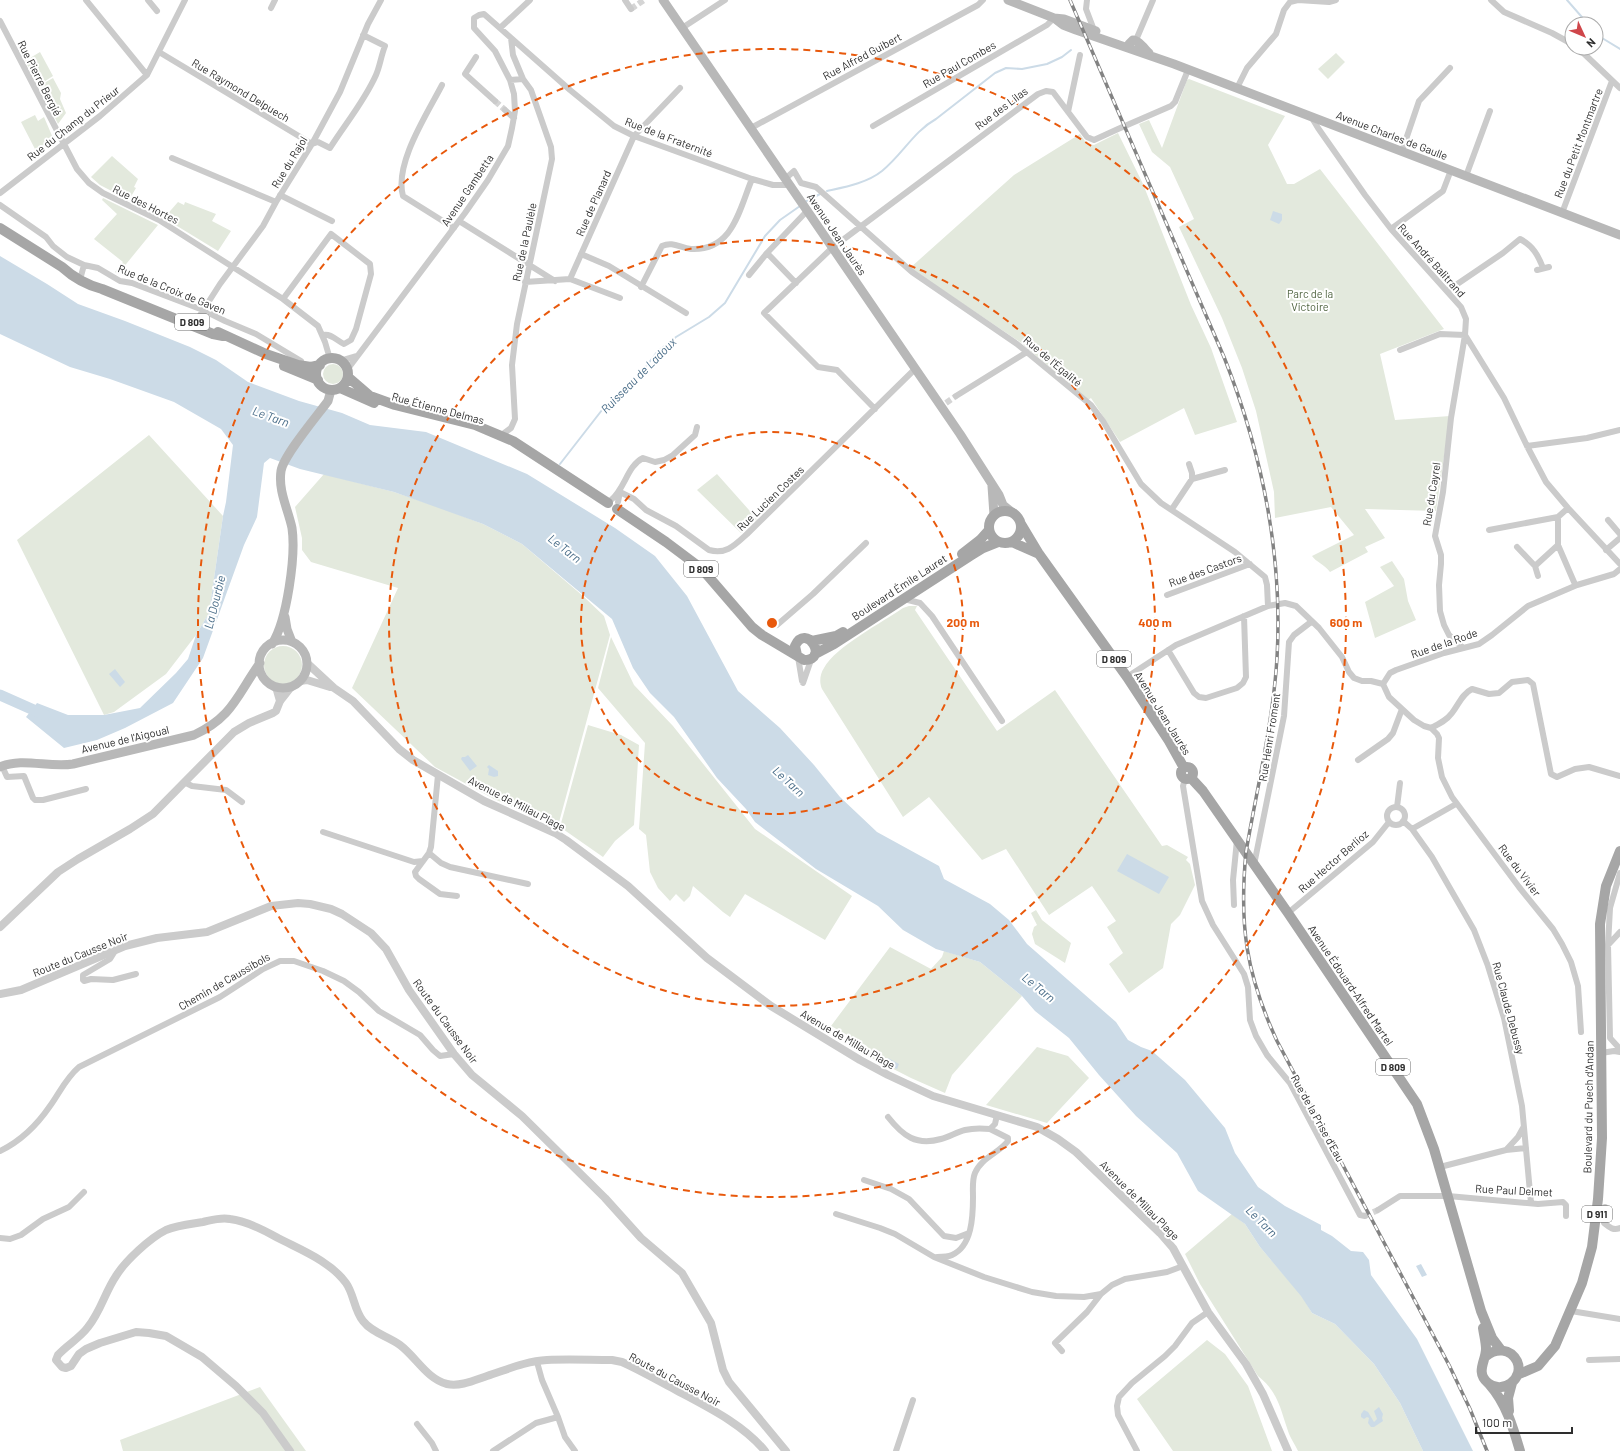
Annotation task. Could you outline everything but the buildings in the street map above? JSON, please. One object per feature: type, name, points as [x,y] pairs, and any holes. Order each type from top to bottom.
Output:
[{"type":"main road","name":"Avenue Jean Jaurès","points":[[663,0],[915,369],[943,405],[999,495],[1003,505],[1013,513]]},
{"type":"main road","points":[[1008,0],[1054,18],[1063,25],[1076,30],[1134,46]]},
{"type":"main road","name":"Avenue Charles de Gaulle","points":[[1054,18],[1064,19],[1094,30],[1188,70],[1620,236]]},
{"type":"main road","name":"D 809","points":[[2,228],[62,267],[81,276],[102,289]]},
{"type":"main road","name":"D 809","points":[[62,267],[71,275],[90,286],[102,289],[213,334],[223,336]]},
{"type":"main road","name":"D 809","points":[[159,312],[214,330],[223,336],[266,354],[304,366],[311,367],[320,365]]},
{"type":"main road","name":"D 809","points":[[266,354],[288,369],[318,380]]},
{"type":"main road","points":[[272,644],[284,614],[292,561],[293,537],[281,488],[281,470],[286,458],[328,401],[335,389],[345,383],[347,374],[345,364],[340,361],[330,359],[320,365],[317,370],[318,380],[323,386],[335,389]]},
{"type":"main road","name":"Rue Étienne Delmas","points":[[347,374],[370,396],[395,405],[475,425],[513,441],[556,469],[615,501],[695,563],[711,578],[752,627],[773,641]]},
{"type":"main road","name":"Rue Étienne Delmas","points":[[335,389],[380,405],[439,419],[476,430],[530,453]]},
{"type":"main road","name":"Avenue Jean Jaurès","points":[[991,483],[994,515]]},
{"type":"main road","points":[[1003,511],[1013,513],[1019,518],[1021,524],[1020,535],[1012,542],[1005,544],[998,542],[993,538],[989,530],[990,520],[994,515],[1003,511]]},
{"type":"main road","name":"D 809","points":[[1021,524],[1039,554]]},
{"type":"main road","name":"Boulevard Émile Lauret","points":[[812,641],[836,636],[916,587],[980,540],[989,530]]},
{"type":"main road","name":"Boulevard Émile Lauret","points":[[814,656],[970,556],[983,548],[998,542]]},
{"type":"main road","points":[[1012,542],[1039,554]]},
{"type":"main road","name":"Avenue Jean Jaurès","points":[[1039,554],[1127,677],[1169,741],[1184,768],[1191,768],[1193,773],[1188,778]]},
{"type":"main road","points":[[284,614],[286,629],[292,642],[302,650],[307,663],[305,673],[300,681],[291,687],[276,687],[265,679],[260,669],[261,655],[272,644],[278,641],[292,642]]},
{"type":"main road","name":"D 809","points":[[773,641],[796,644],[802,639],[809,639],[812,641]]},
{"type":"main road","name":"D 809","points":[[773,641],[797,656]]},
{"type":"main road","points":[[796,644],[795,650],[797,656],[804,660],[814,656],[816,647],[812,641]]},
{"type":"main road","name":"Avenue de l'Aigoual","points":[[1,767],[14,764],[56,766],[73,764],[194,735],[207,729],[229,711],[260,663]]},
{"type":"main road","name":"Avenue de l'Aigoual","points":[[239,696],[256,681],[265,679]]},
{"type":"main road","name":"D 809","points":[[1188,778],[1203,791],[1237,840]]},
{"type":"main road","name":"Avenue Édouard-Alfred Martel","points":[[1237,840],[1417,1104],[1440,1167],[1481,1311],[1492,1338],[1501,1350]]},
{"type":"main road","name":"Boulevard du Puech d'Andan","points":[[1547,1356],[1560,1338],[1588,1266],[1596,1223],[1602,1132],[1600,924],[1606,886],[1620,851]]},
{"type":"main road","name":"Avenue Édouard-Alfred Martel","points":[[1481,1311],[1486,1344],[1486,1356]]},
{"type":"main road","points":[[1510,1417],[1499,1397],[1484,1378],[1481,1371],[1482,1363],[1486,1356],[1494,1351],[1501,1350],[1510,1353],[1516,1360],[1518,1367],[1508,1398],[1510,1417],[1520,1451]]},
{"type":"main road","points":[[1516,1360],[1530,1362],[1547,1356]]},
{"type":"main road","name":"D 911","points":[[1514,1379],[1538,1366],[1547,1356]]},
{"type":"main road","points":[[1489,1384],[1500,1387],[1514,1379]]},
{"type":"street","points":[[86,0],[147,75]]},
{"type":"street","points":[[148,0],[157,11]]},
{"type":"street","name":"Rue du Champ du Prieur","points":[[0,193],[100,116],[147,75],[185,0]]},
{"type":"street","points":[[271,8],[275,0]]},
{"type":"street","name":"Rue du Rajol","points":[[195,323],[233,266],[263,226],[280,195],[312,144],[340,92],[363,35],[381,0]]},
{"type":"street","points":[[500,28],[530,0]]},
{"type":"street","points":[[625,0],[631,9]]},
{"type":"street","points":[[682,28],[725,0]]},
{"type":"street","name":"Rue Alfred Guibert","points":[[751,128],[978,5],[983,0]]},
{"type":"street","points":[[1087,0],[1086,9],[1094,30]]},
{"type":"street","points":[[1134,46],[1153,0]]},
{"type":"street","points":[[1237,88],[1247,68],[1276,34],[1284,10],[1290,2],[1298,0],[1329,2],[1336,0]]},
{"type":"street","points":[[1490,0],[1504,12],[1564,40]]},
{"type":"street","name":"Rue de la Fraternité","points":[[484,14],[570,90],[614,126],[634,136],[752,179],[773,185],[787,182]]},
{"type":"street","name":"Avenue Gambetta","points":[[347,374],[356,356],[459,221],[501,160],[508,146],[514,118],[514,99],[510,80],[495,51],[474,28],[474,18],[484,14]]},
{"type":"street","name":"Rue Paul Combes","points":[[873,126],[1048,25],[1054,18]]},
{"type":"street","name":"Rue Pierre Bergié","points":[[0,21],[63,144]]},
{"type":"street","name":"Rue Raymond Delpuech","points":[[159,52],[312,144],[318,142],[330,148],[365,96],[377,73],[385,46],[363,35]]},
{"type":"street","name":"Rue de la Paulèle","points":[[511,38],[512,55],[523,79],[531,90],[551,147],[552,159],[517,324],[512,365],[515,419],[511,428],[513,441]]},
{"type":"street","points":[[1068,112],[1080,55]]},
{"type":"street","points":[[1586,56],[1620,88]]},
{"type":"street","points":[[476,57],[464,74],[495,101]]},
{"type":"street","points":[[1402,151],[1420,101],[1450,68]]},
{"type":"street","name":"Rue des Lilas","points":[[875,409],[837,370],[818,367],[764,313],[832,248],[1038,94],[1046,91],[1053,92],[1087,137],[1094,140],[1171,106],[1175,102],[1188,70]]},
{"type":"street","points":[[510,80],[523,79]]},
{"type":"street","name":"Rue du Petit Montmartre","points":[[1562,213],[1612,81]]},
{"type":"street","points":[[442,85],[408,152],[401,188],[403,196],[454,228]]},
{"type":"street","name":"Rue de Planard","points":[[570,279],[634,136],[680,88]]},
{"type":"street","points":[[505,110],[514,118]]},
{"type":"street","points":[[1466,176],[1490,111]]},
{"type":"street","name":"Rue André Balitrand","points":[[1312,118],[1364,195],[1391,229],[1461,307],[1466,318],[1465,335]]},
{"type":"street","name":"Rue des Hortes","points":[[63,144],[77,169],[89,183],[103,193],[159,220],[233,266],[283,299],[318,326],[323,335]]},
{"type":"street","points":[[172,158],[276,202]]},
{"type":"street","points":[[1391,229],[1443,191],[1450,170]]},
{"type":"street","name":"Rue de l'Égalité","points":[[787,182],[794,171],[801,184],[816,187],[912,272],[1017,344],[1091,405],[1103,421],[1141,484],[1161,502],[1250,564],[1265,577],[1268,606]]},
{"type":"street","points":[[642,286],[662,246],[668,243],[690,249],[703,248],[716,244],[727,235],[734,224],[752,179]]},
{"type":"street","points":[[280,195],[332,221]]},
{"type":"street","name":"Rue de la Croix de Gaven","points":[[0,205],[46,237],[53,246],[67,258],[84,265],[98,268],[120,281],[132,283],[203,310],[256,334],[301,361]]},
{"type":"street","points":[[749,275],[767,253],[808,212]]},
{"type":"street","points":[[459,221],[555,281]]},
{"type":"street","points":[[283,299],[331,234],[364,257],[370,264],[372,274],[356,329],[351,340],[344,344],[333,337],[326,334],[323,335],[330,359]]},
{"type":"street","points":[[1447,291],[1520,239],[1529,244],[1535,251],[1543,268]]},
{"type":"street","points":[[767,253],[796,283]]},
{"type":"street","points":[[581,254],[609,266],[686,313]]},
{"type":"street","points":[[81,276],[84,265]]},
{"type":"street","points":[[525,282],[570,279],[620,298]]},
{"type":"street","points":[[1400,350],[1440,334],[1465,335],[1504,398],[1546,482],[1620,564]]},
{"type":"street","name":"Rue du Cayrel","points":[[1464,648],[1449,635],[1440,611],[1439,585],[1441,555],[1435,536],[1443,492],[1451,418],[1465,335]]},
{"type":"street","points":[[956,396],[1027,352]]},
{"type":"street","points":[[340,361],[356,356]]},
{"type":"street","name":"Rue Lucien Costes","points":[[615,501],[634,499],[646,510],[676,526],[709,550],[715,552],[726,551],[732,548],[747,534],[915,369]]},
{"type":"street","points":[[615,501],[636,461],[642,458],[655,462],[664,460],[695,435],[697,427]]},
{"type":"street","points":[[496,434],[502,434],[511,428]]},
{"type":"street","points":[[1527,446],[1587,438],[1620,430]]},
{"type":"street","points":[[1172,509],[1192,479],[1189,464]]},
{"type":"street","points":[[1192,479],[1225,470]]},
{"type":"street","points":[[1490,530],[1558,517],[1568,508]]},
{"type":"street","points":[[1558,517],[1558,544],[1574,582]]},
{"type":"street","points":[[1608,520],[1620,534]]},
{"type":"street","points":[[1606,550],[1620,538]]},
{"type":"street","points":[[777,625],[813,594],[866,543]]},
{"type":"street","points":[[1535,566],[1558,544]]},
{"type":"street","points":[[1517,547],[1535,566],[1538,576]]},
{"type":"street","name":"Rue des Castors","points":[[1167,595],[1250,564]]},
{"type":"street","name":"Rue de la Rode","points":[[1383,684],[1390,673],[1478,644],[1533,604],[1577,585],[1614,574],[1620,569]]},
{"type":"street","points":[[919,590],[920,603]]},
{"type":"street","points":[[904,599],[920,603],[932,616],[1002,721]]},
{"type":"street","points":[[1127,677],[1168,650],[1244,616],[1277,603],[1292,604],[1296,606],[1342,657],[1349,672],[1354,678],[1362,681],[1371,681],[1383,684],[1389,697],[1424,726],[1431,728],[1444,721],[1452,714],[1467,692],[1472,689],[1489,694],[1498,693],[1512,682],[1528,680],[1533,684],[1551,774],[1557,777],[1575,769],[1588,767],[1620,776]]},
{"type":"street","points":[[1168,650],[1194,693],[1199,697],[1206,698],[1237,688],[1243,683],[1246,677],[1244,616]]},
{"type":"street","name":"Rue Henri Froment","points":[[1254,865],[1284,716],[1289,642],[1294,635],[1311,622]]},
{"type":"street","points":[[797,656],[803,683],[814,656]]},
{"type":"street","name":"Avenue de Millau Plage","points":[[307,663],[334,688],[353,701],[406,755],[484,801],[551,831],[566,840],[628,886],[707,958],[771,1006],[860,1060],[933,1096],[1037,1127],[1058,1139],[1076,1152],[1160,1233],[1173,1248],[1208,1312],[1246,1364],[1263,1394],[1288,1451]]},
{"type":"street","name":"Avenue de Millau Plage","points":[[300,681],[307,680],[334,688]]},
{"type":"street","points":[[276,687],[280,701]]},
{"type":"street","points":[[0,927],[58,872],[148,818],[234,732],[249,723],[273,714],[279,706],[280,701],[291,687]]},
{"type":"street","points":[[1358,760],[1388,739],[1393,733],[1402,709]]},
{"type":"street","name":"Rue du Vivier","points":[[1431,728],[1439,738],[1438,758],[1442,777],[1456,804],[1553,929],[1571,962],[1578,986],[1581,1032]]},
{"type":"street","points":[[1,767],[7,777],[24,776],[33,798],[36,800],[43,800],[86,789]]},
{"type":"street","points":[[438,775],[431,847],[429,853],[415,872],[416,876],[440,894],[457,896]]},
{"type":"street","name":"Rue de la Prise d'Eau","points":[[1188,778],[1182,786],[1202,901],[1213,926],[1244,974],[1248,987],[1250,1020],[1256,1036],[1267,1055],[1290,1083],[1360,1215],[1365,1216]]},
{"type":"street","points":[[184,782],[192,786],[226,790],[242,802]]},
{"type":"street","points":[[1397,807],[1400,783]]},
{"type":"street","points":[[1412,829],[1456,804]]},
{"type":"street","points":[[1397,807],[1404,813],[1403,822],[1396,825],[1389,822],[1387,817],[1388,812],[1392,808],[1397,807]]},
{"type":"street","name":"Rue Hector Berlioz","points":[[1288,913],[1373,842],[1389,822]]},
{"type":"street","name":"Rue Claude Debussy","points":[[1403,822],[1412,829],[1432,857],[1474,930],[1488,966],[1504,1018],[1522,1106],[1531,1203]]},
{"type":"street","points":[[323,832],[414,862],[423,861]]},
{"type":"street","points":[[1234,905],[1233,880],[1237,840]]},
{"type":"street","points":[[429,853],[441,863],[450,867],[528,884]]},
{"type":"street","points":[[1620,873],[1610,908],[1608,945],[1610,1038],[1620,1049]]},
{"type":"street","name":"Route du Causse Noir","points":[[0,994],[21,990],[115,950],[157,938],[206,932],[271,906],[298,903],[310,904],[331,908],[348,917],[380,941],[409,990],[454,1054],[481,1084],[509,1104],[522,1116],[605,1198],[641,1238],[682,1273],[710,1323],[723,1370],[729,1382],[786,1451]]},
{"type":"street","points":[[1608,945],[1620,932],[1609,929]]},
{"type":"street","points":[[115,950],[110,959],[84,976],[83,980],[113,980],[136,974]]},
{"type":"street","name":"Chemin de Caussibols","points":[[0,1151],[10,1147],[32,1129],[50,1105],[69,1075],[79,1067],[220,998],[263,969],[280,961],[294,961],[323,971],[344,981],[359,992],[379,1011],[420,1035],[440,1056],[454,1054]]},
{"type":"street","points":[[1601,1053],[1614,1051],[1620,1052]]},
{"type":"street","points":[[990,1129],[995,1124],[997,1115]]},
{"type":"street","points":[[888,1117],[897,1128],[912,1140],[926,1142],[942,1139],[964,1130],[977,1128],[990,1129],[1008,1138],[1008,1141],[982,1162],[975,1172],[973,1180],[973,1210],[969,1232],[963,1248],[951,1256],[934,1257]]},
{"type":"street","points":[[1506,1150],[1518,1137],[1524,1127]]},
{"type":"street","points":[[1440,1167],[1506,1150],[1526,1148]]},
{"type":"street","points":[[864,1180],[891,1189],[909,1199],[944,1236],[956,1238],[969,1232]]},
{"type":"street","points":[[0,1238],[10,1239],[21,1235],[43,1219],[69,1207],[84,1192]]},
{"type":"street","name":"Rue Paul Delmet","points":[[1378,1210],[1400,1196],[1448,1196],[1531,1203],[1563,1202],[1566,1205],[1566,1216]]},
{"type":"street","points":[[1605,1207],[1604,1223],[1612,1229],[1620,1228]]},
{"type":"street","points":[[836,1214],[895,1234],[934,1257],[984,1277],[1032,1292],[1056,1296],[1084,1297],[1102,1294]]},
{"type":"street","name":"Route du Causse Noir","points":[[290,1451],[263,1413],[236,1386],[202,1357],[166,1336],[149,1332],[136,1332],[86,1349],[79,1354],[71,1366],[66,1368],[58,1364],[56,1360],[58,1355],[87,1329],[98,1313],[107,1292],[123,1266],[153,1239],[166,1230],[178,1226],[221,1219],[230,1219],[247,1223],[268,1232],[315,1257],[337,1272],[348,1286],[363,1322],[377,1333],[400,1345],[430,1374],[441,1382],[448,1384],[467,1382],[546,1360],[612,1360],[622,1362],[712,1410],[748,1435],[765,1451]]},
{"type":"street","points":[[1062,1351],[1055,1343],[1112,1285],[1125,1279],[1167,1272],[1183,1266]]},
{"type":"street","points":[[1571,1311],[1620,1319]]},
{"type":"street","points":[[1137,1451],[1118,1415],[1117,1406],[1119,1397],[1132,1383],[1165,1356],[1192,1324],[1208,1312]]},
{"type":"street","points":[[1589,1360],[1620,1359]]},
{"type":"street","points":[[537,1362],[542,1380],[565,1437],[575,1451]]},
{"type":"street","points":[[896,1451],[913,1400]]},
{"type":"street","points":[[493,1451],[536,1423],[558,1417]]},
{"type":"street","points":[[417,1424],[432,1443],[436,1451]]},
{"type":"green space","points":[[40,52],[53,76],[39,85],[25,61]]},
{"type":"green space","points":[[1336,53],[1345,62],[1328,79],[1318,69]]},
{"type":"green space","points":[[53,78],[61,93],[60,99],[66,113],[58,124],[39,86]]},
{"type":"green space","name":"Parc de la Victoire","points":[[1189,79],[1285,116],[1268,145],[1287,184],[1294,184],[1320,169],[1444,329],[1380,354],[1395,420],[1450,416],[1436,511],[1365,509],[1385,538],[1365,547],[1368,552],[1330,572],[1312,556],[1354,535],[1331,507],[1275,518],[1274,492],[1256,411],[1242,368],[1222,318],[1179,227],[1194,219],[1170,167],[1152,152],[1139,124],[1149,120],[1162,148],[1187,80]]},
{"type":"green space","points":[[35,115],[38,121],[44,117],[53,138],[36,151],[21,122]]},
{"type":"green space","points":[[1118,133],[1143,184],[1191,305],[1211,348],[1237,422],[1195,435],[1184,408],[1120,442],[1091,398],[1088,400],[1020,342],[910,268],[1014,175],[1080,134],[1087,144],[1094,145]]},
{"type":"green space","points":[[112,156],[138,179],[134,187],[136,188],[129,200],[100,185],[91,177]]},
{"type":"green space","points":[[103,198],[158,225],[118,274],[115,272],[123,262],[94,239],[117,214],[102,200]]},
{"type":"green space","points":[[178,202],[184,205],[185,202],[216,214],[212,221],[231,231],[218,251],[164,218]]},
{"type":"green space","points":[[329,364],[337,364],[343,370],[343,378],[337,384],[329,384],[323,378],[323,370]]},
{"type":"green space","points":[[149,435],[223,516],[209,613],[196,635],[166,674],[114,712],[104,715],[17,540]]},
{"type":"green space","points":[[324,474],[394,492],[483,524],[522,544],[604,616],[610,635],[558,826],[494,799],[435,767],[352,688],[398,588],[311,562],[302,550],[302,538],[295,507]]},
{"type":"green space","points":[[717,474],[757,519],[741,533],[697,490]]},
{"type":"green space","points":[[1392,561],[1404,579],[1408,601],[1416,620],[1375,638],[1365,602],[1394,586],[1380,567]]},
{"type":"green space","points":[[917,606],[915,610],[997,731],[1055,690],[1162,846],[1167,845],[1188,857],[1186,860],[1190,864],[1195,885],[1180,915],[1171,924],[1163,968],[1129,993],[1109,964],[1123,953],[1107,927],[1116,921],[1092,886],[1049,915],[1006,849],[982,860],[929,797],[903,817],[822,689],[820,681],[823,670],[838,652],[872,628],[903,608]]},
{"type":"green space","points":[[611,637],[634,685],[673,726],[755,829],[852,896],[825,940],[745,894],[730,917],[693,886],[690,896],[684,902],[676,894],[670,901],[658,888],[650,872],[646,835],[639,829],[645,743],[598,688]]},
{"type":"green space","points":[[283,646],[296,652],[302,665],[296,678],[283,684],[270,678],[264,665],[270,652]]},
{"type":"green space","points":[[588,725],[621,735],[639,745],[634,825],[615,841],[603,857],[560,827]]},
{"type":"green space","points":[[1036,910],[1042,920],[1071,943],[1065,963],[1035,944],[1032,934],[1034,927],[1037,925],[1031,913]]},
{"type":"green space","points":[[890,947],[931,969],[942,957],[944,951],[980,962],[1022,996],[952,1075],[945,1093],[911,1078],[862,1053],[867,1046],[831,1026]]},
{"type":"green space","points":[[1037,1047],[1068,1056],[1089,1078],[1047,1123],[986,1105]]},
{"type":"green space","points":[[1232,1214],[1245,1224],[1260,1247],[1302,1296],[1312,1313],[1335,1324],[1374,1364],[1400,1403],[1423,1451],[1298,1451],[1289,1434],[1278,1401],[1274,1394],[1265,1382],[1258,1376],[1200,1284],[1185,1254]]},
{"type":"green space","points":[[1207,1340],[1225,1354],[1248,1386],[1272,1451],[1173,1451],[1137,1399]]},
{"type":"green space","points":[[260,1387],[306,1451],[123,1451],[120,1440]]},
{"type":"water","points":[[1273,211],[1282,214],[1282,220],[1279,224],[1270,220]]},
{"type":"water","name":"Le Tarn","points":[[0,256],[78,304],[190,347],[216,360],[248,382],[299,401],[342,413],[370,425],[426,432],[527,474],[615,528],[655,556],[687,596],[738,691],[780,728],[814,765],[840,797],[877,832],[939,866],[944,879],[990,904],[1009,920],[1027,944],[1116,1022],[1128,1040],[1152,1051],[1185,1080],[1225,1128],[1235,1153],[1258,1187],[1285,1206],[1321,1225],[1321,1230],[1332,1236],[1351,1251],[1363,1252],[1369,1260],[1371,1275],[1417,1339],[1473,1451],[1423,1451],[1400,1403],[1374,1364],[1335,1324],[1312,1313],[1301,1296],[1260,1247],[1245,1224],[1198,1191],[1177,1153],[1136,1116],[1099,1075],[1069,1038],[1035,1011],[1022,996],[980,962],[936,949],[903,930],[878,906],[816,869],[755,822],[746,809],[717,778],[674,717],[650,693],[633,668],[612,619],[522,544],[483,524],[394,492],[300,469],[270,458],[264,463],[257,517],[244,545],[203,658],[173,703],[125,728],[97,740],[64,748],[26,717],[37,703],[68,715],[104,715],[140,708],[176,673],[188,659],[196,635],[209,613],[233,445],[221,429],[174,402],[110,379],[70,367],[0,334]]},
{"type":"water","points":[[115,669],[125,682],[120,687],[109,674]]},
{"type":"water","points":[[468,755],[477,766],[470,771],[461,759],[462,757]]},
{"type":"water","points":[[489,765],[498,771],[498,776],[494,777],[488,775],[489,769],[487,767]]},
{"type":"water","points":[[1127,854],[1169,877],[1159,894],[1117,871]]},
{"type":"water","points":[[888,1058],[899,1064],[897,1069],[885,1063]]},
{"type":"water","points":[[1421,1264],[1427,1275],[1422,1277],[1416,1266]]},
{"type":"water","points":[[1379,1407],[1383,1414],[1383,1421],[1374,1427],[1371,1427],[1368,1423],[1369,1418],[1367,1417],[1364,1419],[1361,1417],[1361,1414],[1364,1410],[1368,1412],[1374,1422],[1377,1419],[1374,1411]]},
{"type":"waterway","points":[[1567,0],[1581,16]]},
{"type":"waterway","points":[[1604,39],[1620,49]]},
{"type":"waterway","points":[[827,191],[863,182],[882,171],[921,130],[995,73],[1006,68],[1022,69],[1047,64],[1062,57],[1071,50]]},
{"type":"waterway","points":[[805,202],[820,194]]},
{"type":"waterway","name":"Ruisseau de Ladoux","points":[[560,464],[602,410],[636,380],[657,352],[676,337],[709,317],[725,303],[765,236],[780,220],[800,206]]},
{"type":"waterway","name":"La Dourbie","points":[[0,695],[45,715]]},
{"type":"tunnel","points":[[631,9],[644,0]]},
{"type":"tunnel","points":[[495,101],[505,110]]},
{"type":"tunnel","points":[[946,403],[956,396]]},
{"type":"tunnel","points":[[1365,1216],[1378,1210]]},
{"type":"railway","points":[[1070,0],[1224,357],[1249,430],[1267,504],[1277,581],[1277,658],[1272,707],[1246,852],[1244,878],[1247,949],[1258,993],[1266,1017],[1277,1041],[1449,1365],[1470,1409],[1487,1451]]}]
